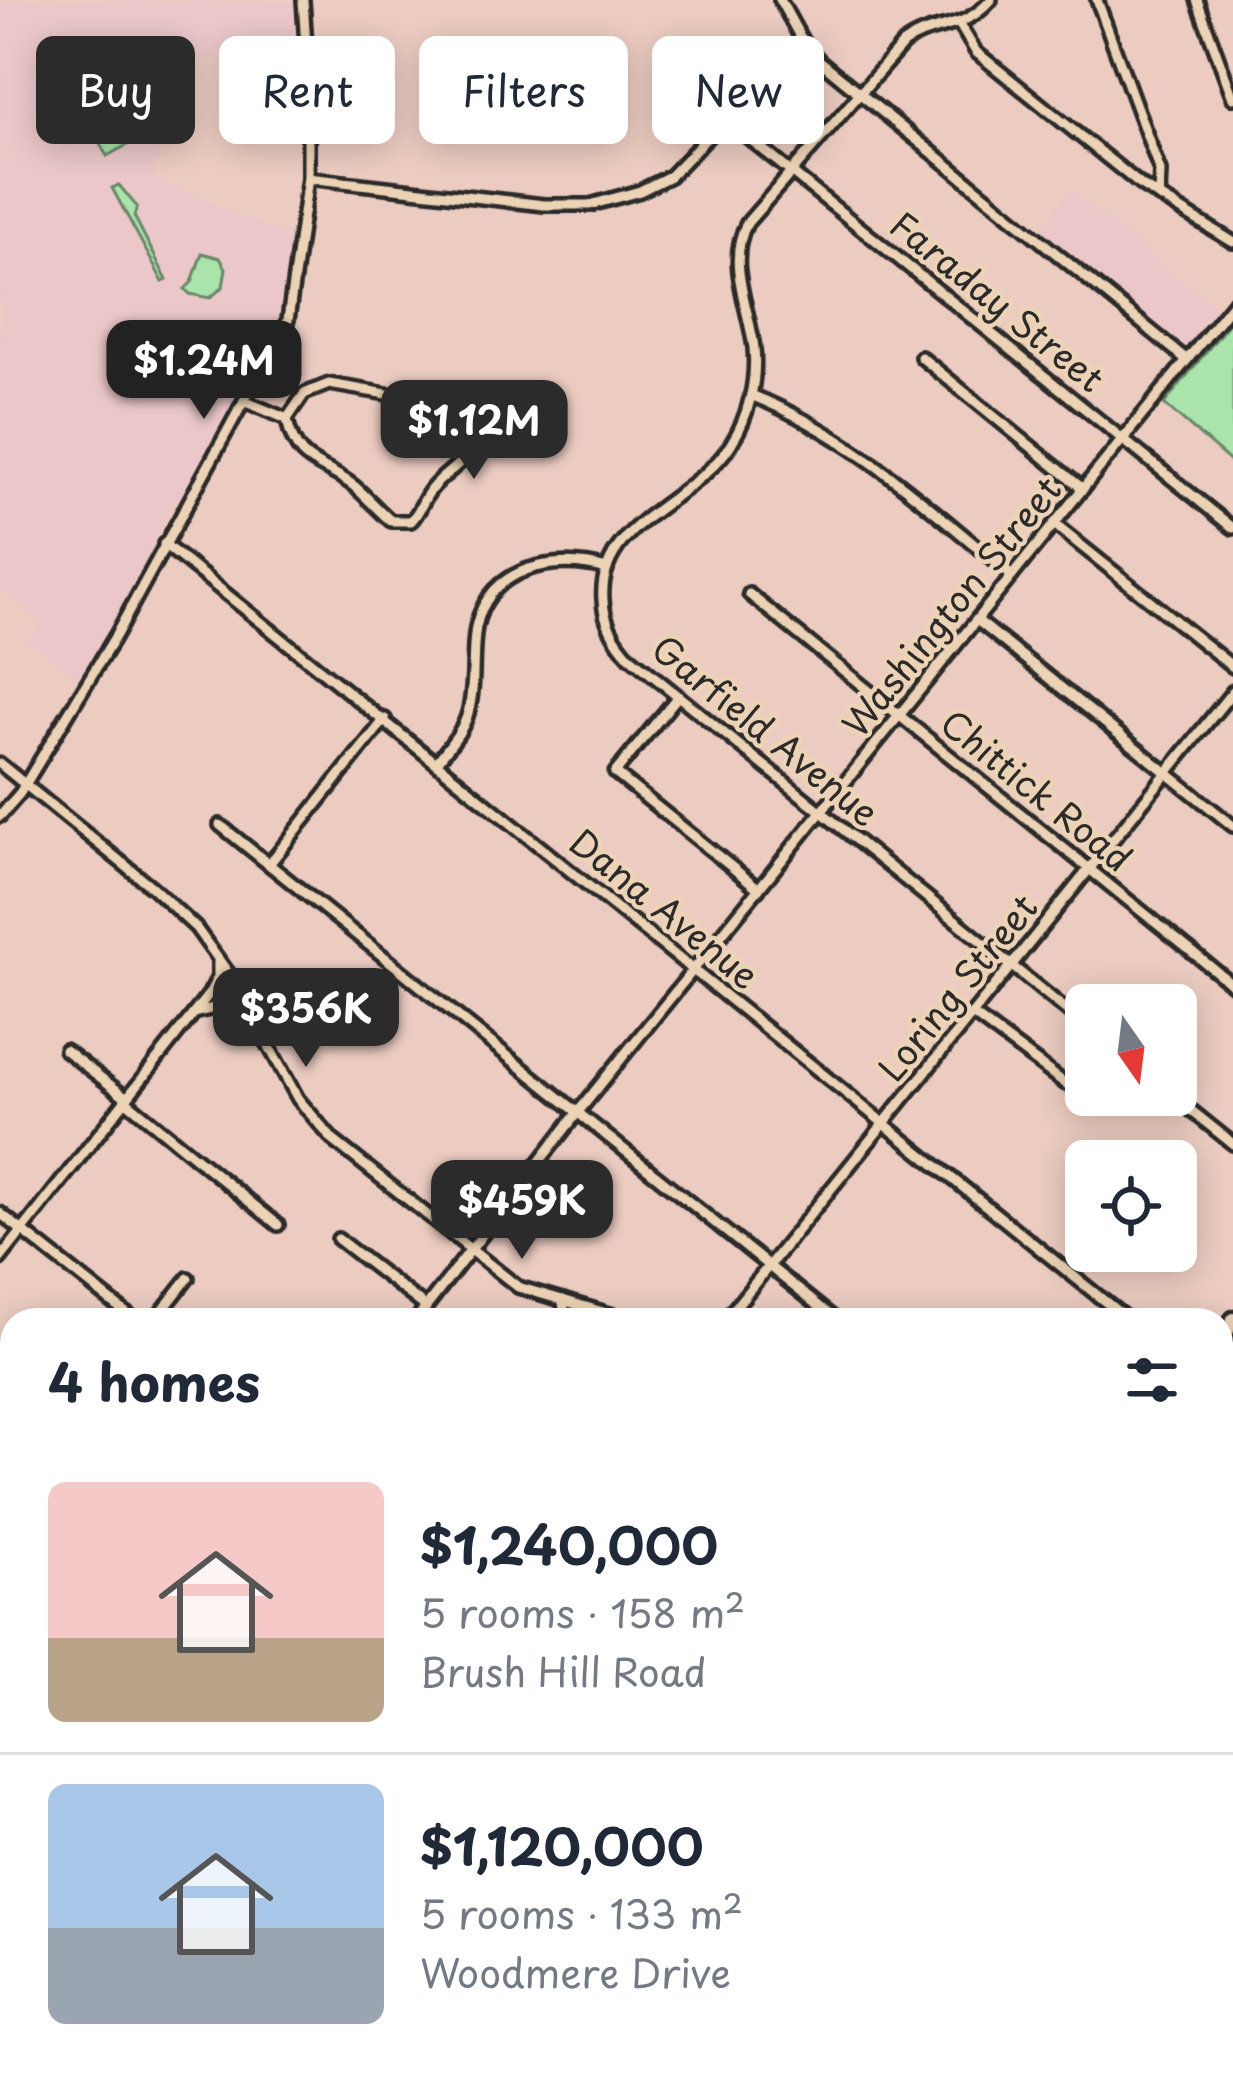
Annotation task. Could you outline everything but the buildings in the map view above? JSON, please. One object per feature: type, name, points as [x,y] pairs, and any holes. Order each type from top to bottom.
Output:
[{"type":"street","points":[[0,816],[26,784],[120,627],[275,349],[291,310],[308,178],[303,0]]},
{"type":"street","points":[[780,0],[808,49],[1187,361]]},
{"type":"street","points":[[438,761],[468,715],[476,627],[494,594],[517,574],[546,562],[579,562],[607,569],[625,537],[716,464],[740,428],[751,394],[754,353],[738,248],[751,217],[911,37],[959,25],[991,0]]},
{"type":"street","points":[[1097,0],[1160,171],[1159,197]]},
{"type":"street","points":[[1197,0],[1233,98]]},
{"type":"street","points":[[959,25],[976,52],[1159,197],[1233,242]]},
{"type":"street","name":"Faraday Street","points":[[308,178],[544,205],[590,205],[640,191],[670,176],[725,119],[1233,528]]},
{"type":"street","name":"Washington Street","points":[[426,1307],[578,1112],[1233,303]]},
{"type":"street","points":[[921,357],[1083,489]]},
{"type":"street","points":[[466,411],[474,443],[467,458],[435,484],[411,521],[391,521],[350,484],[304,458],[291,440],[287,419],[304,394],[329,384],[466,411],[507,407],[546,413]]},
{"type":"street","points":[[751,394],[805,417],[848,443],[1012,576]]},
{"type":"street","points":[[244,401],[287,419]]},
{"type":"street","points":[[1054,524],[1233,668]]},
{"type":"street","name":"Dana Avenue","points":[[164,544],[1113,1308]]},
{"type":"street","name":"Garfield Avenue","points":[[607,569],[603,600],[615,639],[630,657],[1065,1008]]},
{"type":"street","name":"Chittick Road","points":[[748,595],[1233,985]]},
{"type":"street","points":[[977,620],[1233,826]]},
{"type":"street","name":"Loring Street","points":[[734,1308],[1233,691]]},
{"type":"street","points":[[678,696],[616,773],[759,889]]},
{"type":"street","points":[[271,863],[385,719]]},
{"type":"street","points":[[0,764],[154,888],[196,928],[256,1021],[294,1093],[321,1129],[524,1290],[589,1308]]},
{"type":"street","points":[[220,824],[821,1308]]},
{"type":"street","points":[[0,1259],[216,983],[217,956]]},
{"type":"street","points":[[193,1015],[223,1006],[241,1010],[256,1021]]},
{"type":"street","points":[[972,1014],[1065,1083]]},
{"type":"street","points":[[64,1050],[278,1225]]},
{"type":"street","points":[[1197,1115],[1233,1144]]},
{"type":"street","points":[[0,1213],[120,1308]]},
{"type":"street","points":[[338,1239],[426,1307]]},
{"type":"street","points":[[164,1308],[188,1278]]},
{"type":"street","points":[[562,1300],[563,1308]]},
{"type":"shaded area","points":[[0,0],[293,2],[296,36],[219,36],[219,58],[195,60],[195,36],[36,36],[36,144],[159,144],[156,178],[290,238],[282,303],[270,338],[180,498],[175,497],[127,599],[80,678],[27,642],[41,622],[0,588]]},
{"type":"shaded area","points":[[1070,190],[1217,308],[1187,346],[1181,346],[1039,229]]},
{"type":"green space","points":[[100,144],[129,144],[107,156]]},
{"type":"green space","points":[[119,185],[137,207],[134,216],[167,280],[163,282],[112,188]]},
{"type":"green space","points":[[202,253],[220,258],[226,268],[223,287],[210,298],[185,289]]},
{"type":"green space","points":[[1233,318],[1233,464],[1164,404]]}]
